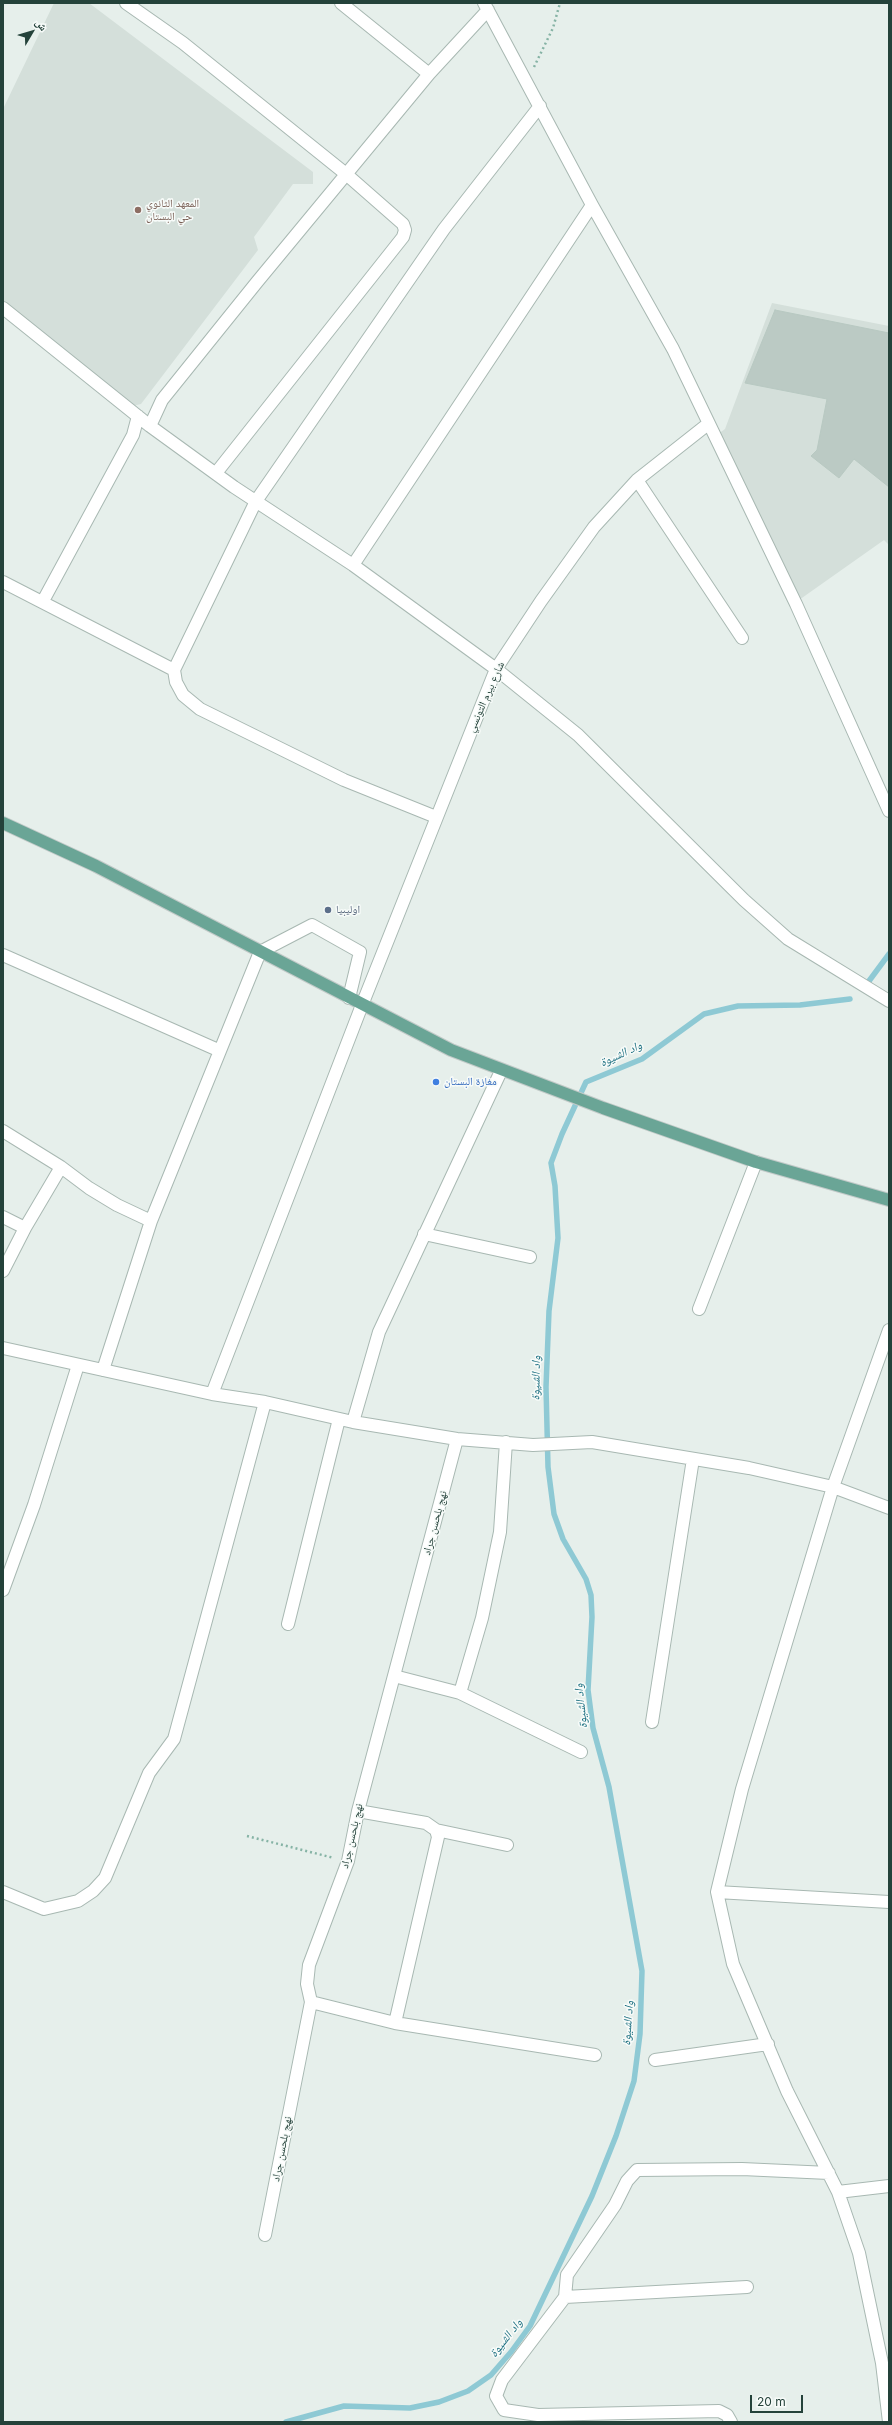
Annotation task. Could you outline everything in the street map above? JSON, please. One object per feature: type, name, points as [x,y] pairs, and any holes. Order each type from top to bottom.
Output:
[{"type":"main road","points":[[3,823],[96,866],[451,1050],[501,1071],[756,1162],[889,1200]]},
{"type":"street","points":[[126,3],[183,43],[346,174],[403,224],[405,230],[403,237],[216,473]]},
{"type":"street","points":[[341,3],[429,74]]},
{"type":"street","points":[[150,426],[162,400],[346,174],[486,6],[592,205],[673,349],[796,604],[889,811]]},
{"type":"street","points":[[436,817],[344,780],[200,709],[183,695],[176,682],[174,670],[256,500],[444,229],[540,106]]},
{"type":"street","points":[[353,565],[592,205]]},
{"type":"street","points":[[3,308],[150,426],[216,473],[353,565],[496,669],[578,735],[744,900],[788,939],[889,1001]]},
{"type":"street","points":[[43,601],[133,435],[138,416]]},
{"type":"street","name":"شارع بيرم التونسي","points":[[212,1394],[362,1005],[496,669],[541,600],[594,528],[636,480],[708,424]]},
{"type":"street","points":[[636,480],[742,638]]},
{"type":"street","points":[[3,582],[43,601],[174,670]]},
{"type":"street","points":[[103,1370],[151,1221],[218,1050],[260,952],[312,925],[360,952],[349,998]]},
{"type":"street","points":[[3,955],[218,1050]]},
{"type":"street","points":[[353,1422],[379,1332],[501,1071]]},
{"type":"street","points":[[3,1131],[61,1167],[89,1188],[117,1205],[151,1221]]},
{"type":"street","points":[[700,1308],[756,1162]]},
{"type":"street","points":[[3,1271],[25,1228],[61,1167]]},
{"type":"street","points":[[3,1217],[25,1228]]},
{"type":"street","points":[[424,1234],[530,1257]]},
{"type":"street","points":[[889,1330],[833,1487],[742,1789],[717,1892],[733,1964],[787,2091],[838,2192],[859,2253],[885,2363],[889,2422]]},
{"type":"street","points":[[3,1348],[212,1394],[265,1402],[353,1422],[457,1439],[533,1445],[592,1442],[791,1476],[833,1487],[889,1508]]},
{"type":"street","points":[[3,1590],[34,1504],[78,1365]]},
{"type":"street","points":[[3,1892],[44,1909],[78,1901],[93,1891],[105,1878],[149,1773],[174,1739],[265,1402]]},
{"type":"street","points":[[288,1624],[339,1419]]},
{"type":"street","name":"نهج بلحسن جراد","points":[[265,2235],[312,2002],[307,1984],[309,1966],[348,1861],[358,1811],[457,1439]]},
{"type":"street","points":[[460,1693],[482,1618],[500,1532],[506,1442]]},
{"type":"street","points":[[652,1722],[693,1459]]},
{"type":"street","points":[[394,1676],[460,1693],[580,1752]]},
{"type":"street","points":[[358,1811],[426,1823],[436,1830],[507,1845]]},
{"type":"street","points":[[395,2023],[438,1837],[436,1830]]},
{"type":"street","points":[[717,1892],[889,1902]]},
{"type":"street","points":[[312,2002],[395,2023],[595,2055]]},
{"type":"street","points":[[655,2060],[768,2044]]},
{"type":"street","points":[[731,2422],[727,2415],[719,2411],[538,2415],[504,2410],[496,2396],[502,2380],[565,2297],[567,2275],[615,2205],[627,2181],[637,2170],[742,2169],[828,2173]]},
{"type":"street","points":[[838,2192],[889,2186]]},
{"type":"street","points":[[565,2297],[747,2287]]},
{"type":"path","points":[[527,82],[553,28],[560,3]]},
{"type":"path","points":[[247,1836],[348,1861]]},
{"type":"shaded area","name":"المعهد الثانوي حي البستان","points":[[54,3],[89,3],[313,172],[313,184],[293,184],[254,237],[258,250],[141,404],[128,407],[3,304],[3,109]]},
{"type":"shaded area","points":[[772,303],[889,326],[889,545],[884,540],[799,600],[714,437],[725,429]]},
{"type":"building","points":[[775,310],[889,333],[889,487],[854,459],[839,478],[811,456],[817,450],[827,399],[745,383]]},
{"type":"waterway","name":"واد الشيوة","points":[[869,981],[889,954]]},
{"type":"waterway","name":"واد الشيوة","points":[[286,2422],[344,2406],[410,2408],[439,2402],[468,2391],[491,2375],[511,2352],[530,2326],[592,2196],[616,2136],[634,2081],[640,2034],[642,1971],[609,1787],[593,1728],[588,1690],[592,1617],[591,1595],[586,1579],[563,1539],[554,1514],[548,1467],[546,1387],[549,1311],[558,1238],[555,1186],[551,1163],[562,1134],[586,1082],[642,1059],[704,1014],[738,1006],[800,1005],[850,999]]},
{"type":"place","name":"المعهد الثانوي حي البستان","points":[[138,210]]},
{"type":"place","name":"اوليبيا","points":[[328,910]]},
{"type":"place","name":"مغازة البستان","points":[[436,1082]]}]
